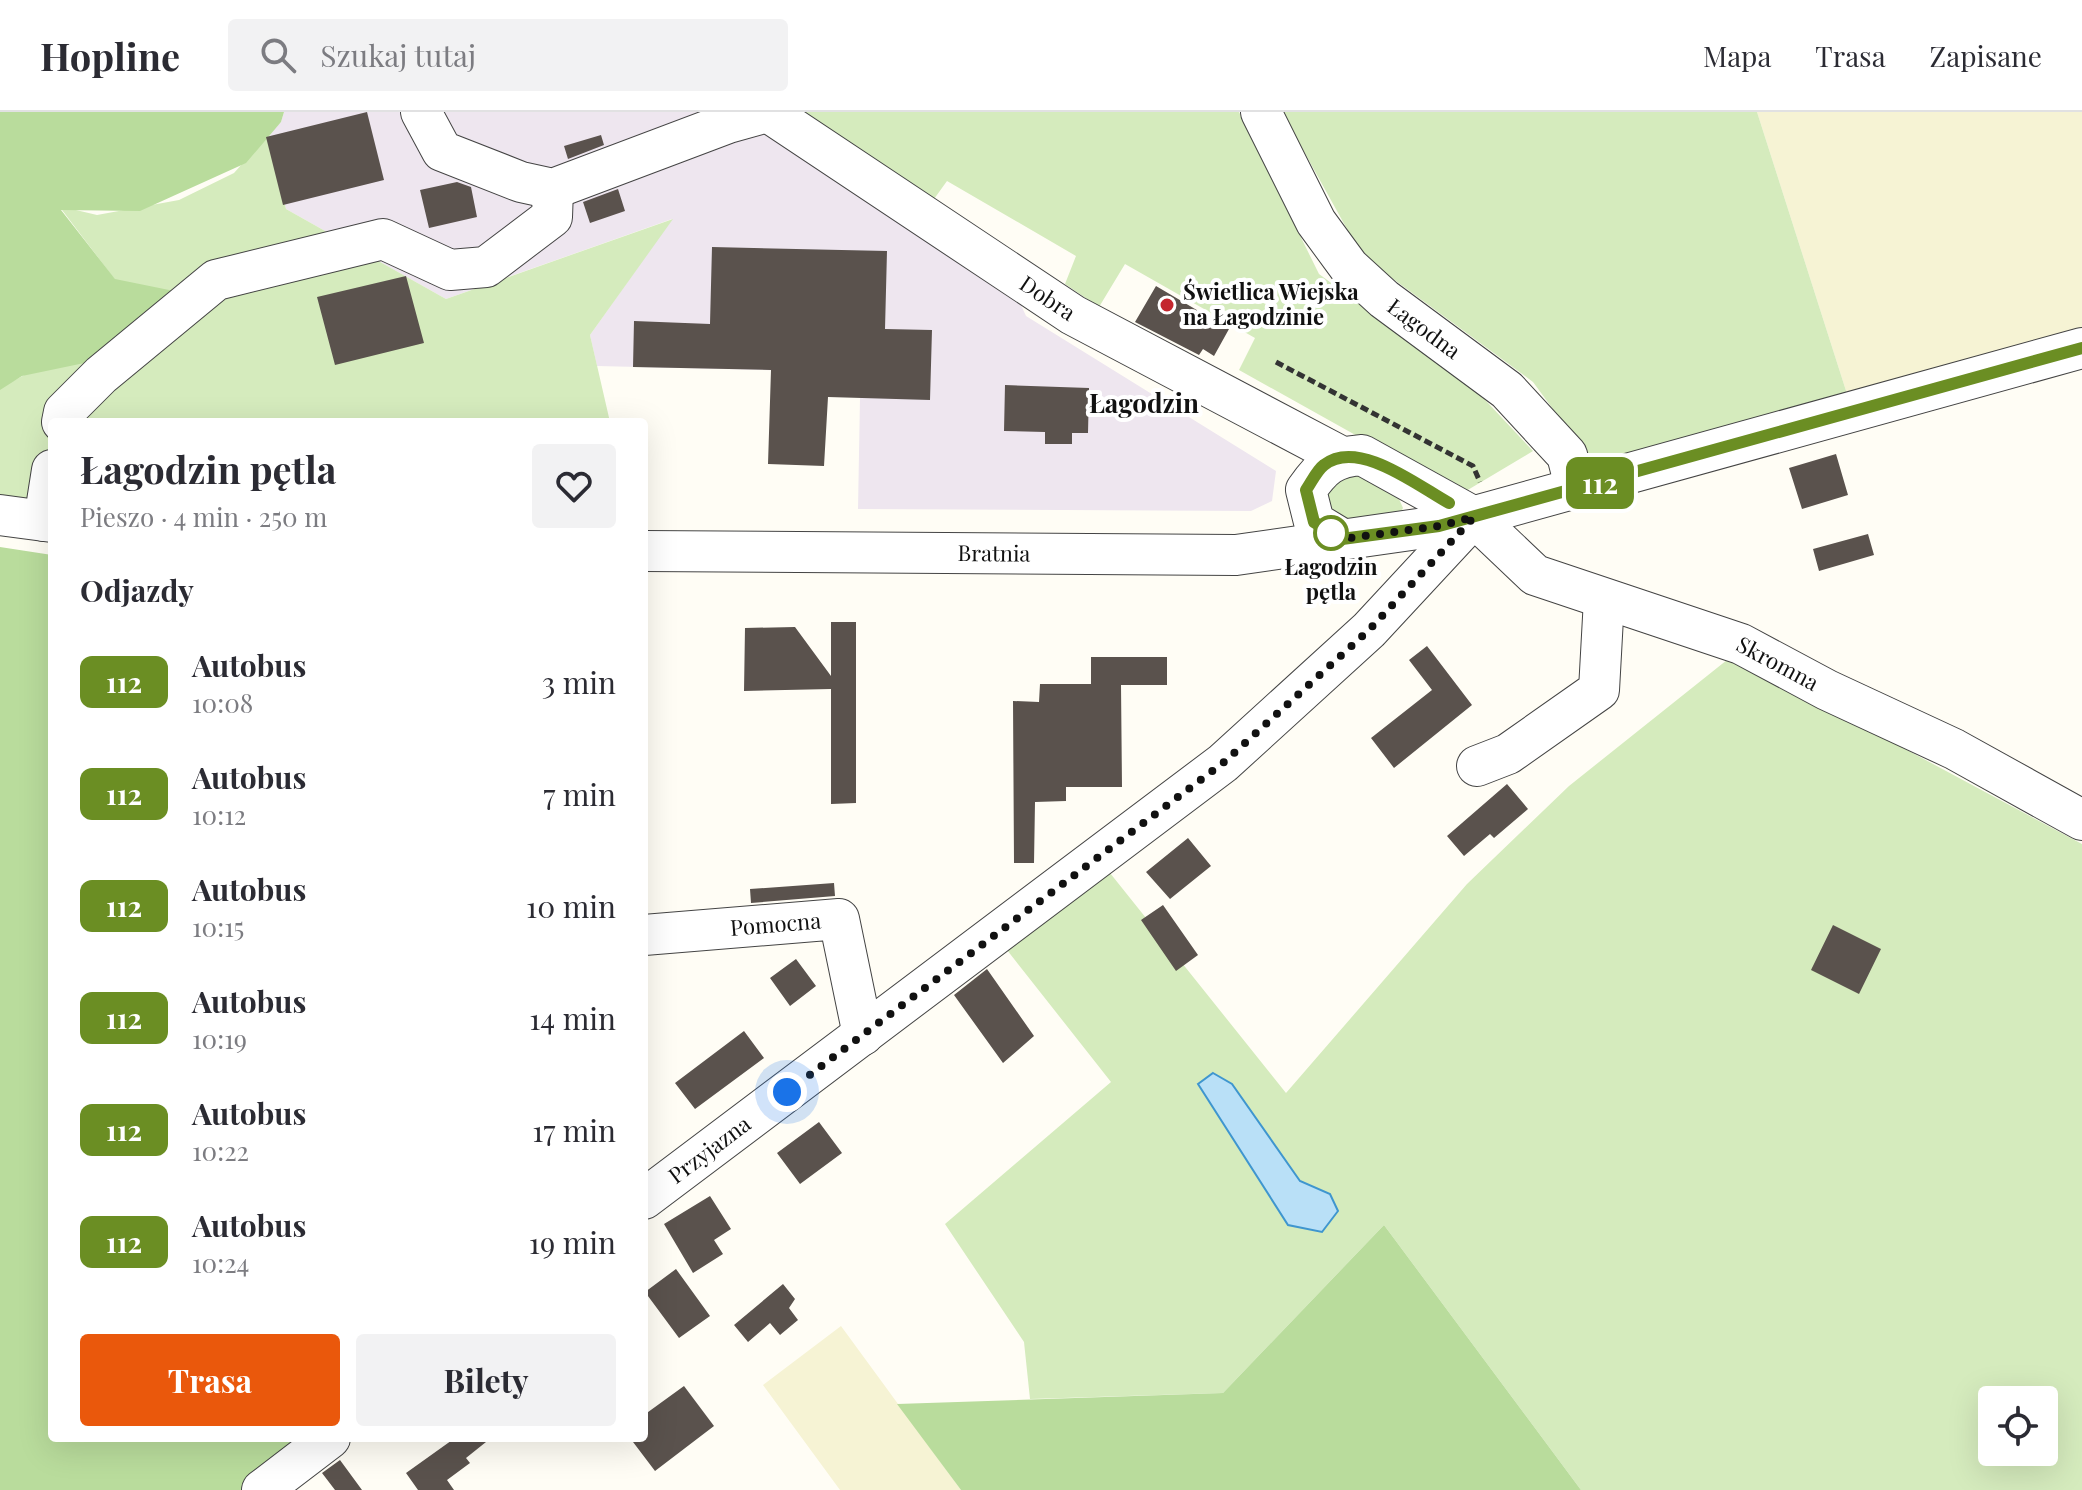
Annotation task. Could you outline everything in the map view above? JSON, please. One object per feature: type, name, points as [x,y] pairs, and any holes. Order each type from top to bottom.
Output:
[{"type":"street","points":[[421,112],[442,151],[521,182],[553,189],[728,123],[768,112]]},
{"type":"street","name":"Dobra","points":[[768,112],[1073,315],[1342,457],[1362,455],[1483,514]]},
{"type":"street","name":"Łagodna","points":[[1261,112],[1316,222],[1349,267],[1384,299],[1507,390],[1567,455],[1576,490]]},
{"type":"street","points":[[63,418],[64,412],[101,375],[216,280],[383,239],[450,270],[486,267],[552,217],[553,189]]},
{"type":"street","name":"Bratnia","points":[[648,551],[1236,555],[1439,526],[2082,348]]},
{"type":"street","points":[[1342,457],[1324,465],[1306,490],[1314,522],[1342,539]]},
{"type":"street","name":"Skromna","points":[[1483,514],[1535,575],[1741,644],[1827,690],[1954,749],[2082,820]]},
{"type":"street","name":"Przyjazna","points":[[648,1196],[1223,763],[1369,630],[1483,514]]},
{"type":"street","points":[[0,515],[48,522]]},
{"type":"street","points":[[1477,766],[1508,754],[1599,690],[1604,599]]},
{"type":"street","name":"Pomocna","points":[[648,935],[839,919],[863,1035]]},
{"type":"street","points":[[262,1490],[325,1442]]},
{"type":"path","points":[[1276,362],[1473,466],[1483,514]]},
{"type":"shaded area","points":[[284,112],[791,112],[913,232],[1021,305],[1026,316],[1276,471],[1272,501],[1251,511],[858,509],[860,398],[851,372],[597,366],[590,335],[672,219],[446,299],[286,209],[267,136],[281,122]]},
{"type":"shaded area","points":[[1757,112],[2082,112],[2082,332],[1848,397]]},
{"type":"shaded area","points":[[841,1326],[961,1490],[840,1490],[763,1385]]},
{"type":"green space","points":[[0,112],[284,112],[281,122],[246,163],[140,211],[61,210],[115,279],[179,292],[118,356],[22,376],[0,390]]},
{"type":"green space","points":[[791,112],[1239,112],[1319,274],[1473,387],[1533,451],[1461,494],[1239,370],[1255,338],[1125,264],[1099,307],[1065,284],[1076,256],[947,181],[929,206]]},
{"type":"green space","points":[[1282,112],[1757,112],[1848,397],[1594,465],[1533,382],[1362,256]]},
{"type":"green space","points":[[267,136],[286,209],[446,299],[673,219],[590,335],[609,418],[48,418],[48,504],[0,498],[0,388],[30,372],[116,281],[59,206],[97,215],[179,200],[234,173]]},
{"type":"green space","points":[[1356,473],[1399,499],[1403,508],[1399,516],[1356,522],[1347,521],[1331,511],[1325,501],[1329,490],[1340,479]]},
{"type":"green space","points":[[0,547],[48,554],[48,1442],[300,1442],[264,1490],[0,1490]]},
{"type":"green space","points":[[1732,656],[2082,844],[2082,1490],[1581,1490],[1384,1225],[1223,1393],[1030,1399],[1024,1342],[945,1224],[1111,1082],[996,936],[1098,858],[1286,1093],[1467,884],[1569,786]]},
{"type":"green space","points":[[1384,1225],[1581,1490],[961,1490],[897,1404],[1223,1393]]},
{"type":"water","points":[[1213,1073],[1232,1084],[1300,1181],[1330,1194],[1338,1211],[1322,1232],[1288,1225],[1198,1084]]},
{"type":"building","points":[[367,112],[384,180],[283,205],[266,137]]},
{"type":"building","points":[[601,135],[604,145],[568,159],[564,146]]},
{"type":"building","points":[[457,182],[471,187],[477,217],[429,228],[420,190]]},
{"type":"building","points":[[618,189],[625,211],[590,223],[583,202]]},
{"type":"building","points":[[712,247],[887,251],[885,329],[932,330],[930,400],[828,397],[824,466],[768,464],[771,370],[633,367],[634,321],[710,324]]},
{"type":"building","points":[[406,276],[424,343],[335,365],[317,297]]},
{"type":"building","name":"Świetlica Wiejska na Łagodzinie","points":[[1156,286],[1229,329],[1214,356],[1203,349],[1199,355],[1135,322]]},
{"type":"building","points":[[1005,385],[1089,388],[1088,433],[1072,433],[1072,444],[1045,444],[1045,432],[1004,431]]},
{"type":"building","points":[[1836,454],[1848,495],[1802,509],[1789,468]]},
{"type":"building","points":[[1868,534],[1874,555],[1819,571],[1813,549]]},
{"type":"building","points":[[831,622],[856,622],[856,803],[831,804],[831,689],[744,691],[745,628],[795,627],[831,676]]},
{"type":"building","points":[[1427,646],[1472,705],[1394,768],[1371,738],[1432,690],[1409,660]]},
{"type":"building","points":[[1091,657],[1167,657],[1167,685],[1121,685],[1122,787],[1066,787],[1066,801],[1035,802],[1034,863],[1014,863],[1013,701],[1039,702],[1040,684],[1091,684]]},
{"type":"building","points":[[1507,784],[1528,809],[1494,838],[1490,834],[1464,856],[1447,836]]},
{"type":"building","points":[[1188,838],[1211,866],[1170,899],[1146,872]]},
{"type":"building","points":[[834,883],[835,896],[751,903],[750,889]]},
{"type":"building","points":[[1163,905],[1198,955],[1176,971],[1141,920]]},
{"type":"building","points":[[1833,925],[1881,949],[1859,994],[1811,970]]},
{"type":"building","points":[[796,959],[816,986],[790,1006],[770,978]]},
{"type":"building","points":[[987,969],[1034,1036],[1003,1063],[954,995]]},
{"type":"building","points":[[744,1031],[764,1058],[695,1109],[675,1083]]},
{"type":"building","points":[[819,1122],[842,1153],[800,1184],[777,1153]]},
{"type":"building","points":[[710,1196],[731,1229],[714,1240],[723,1254],[693,1273],[664,1224]]},
{"type":"building","points":[[676,1269],[710,1316],[679,1338],[648,1296],[648,1290]]},
{"type":"building","points":[[783,1284],[795,1299],[789,1308],[798,1320],[780,1335],[770,1323],[748,1342],[734,1325]]},
{"type":"building","points":[[684,1386],[714,1426],[655,1471],[633,1442],[648,1442],[648,1412]]},
{"type":"building","points":[[449,1442],[486,1442],[466,1458],[470,1463],[447,1480],[454,1490],[418,1490],[406,1473]]},
{"type":"building","points":[[340,1460],[362,1490],[335,1490],[322,1473]]},
{"type":"bus line","name":"112","points":[[1449,503],[1362,455],[1342,457],[1324,465],[1306,490],[1314,522],[1342,539],[1439,526],[2082,348]]},
{"type":"place","name":"Świetlica Wiejska na Łagodzinie","points":[[1167,305]]},
{"type":"place","name":"Łagodzin pętla","points":[[1331,533]]},
{"type":"district","name":"Łagodzin","points":[[1144,404]]},
{"type":"route","points":[[787,1092],[1223,763],[1369,630],[1474,517],[1439,526],[1342,539],[1328,531],[1331,533]]}]
